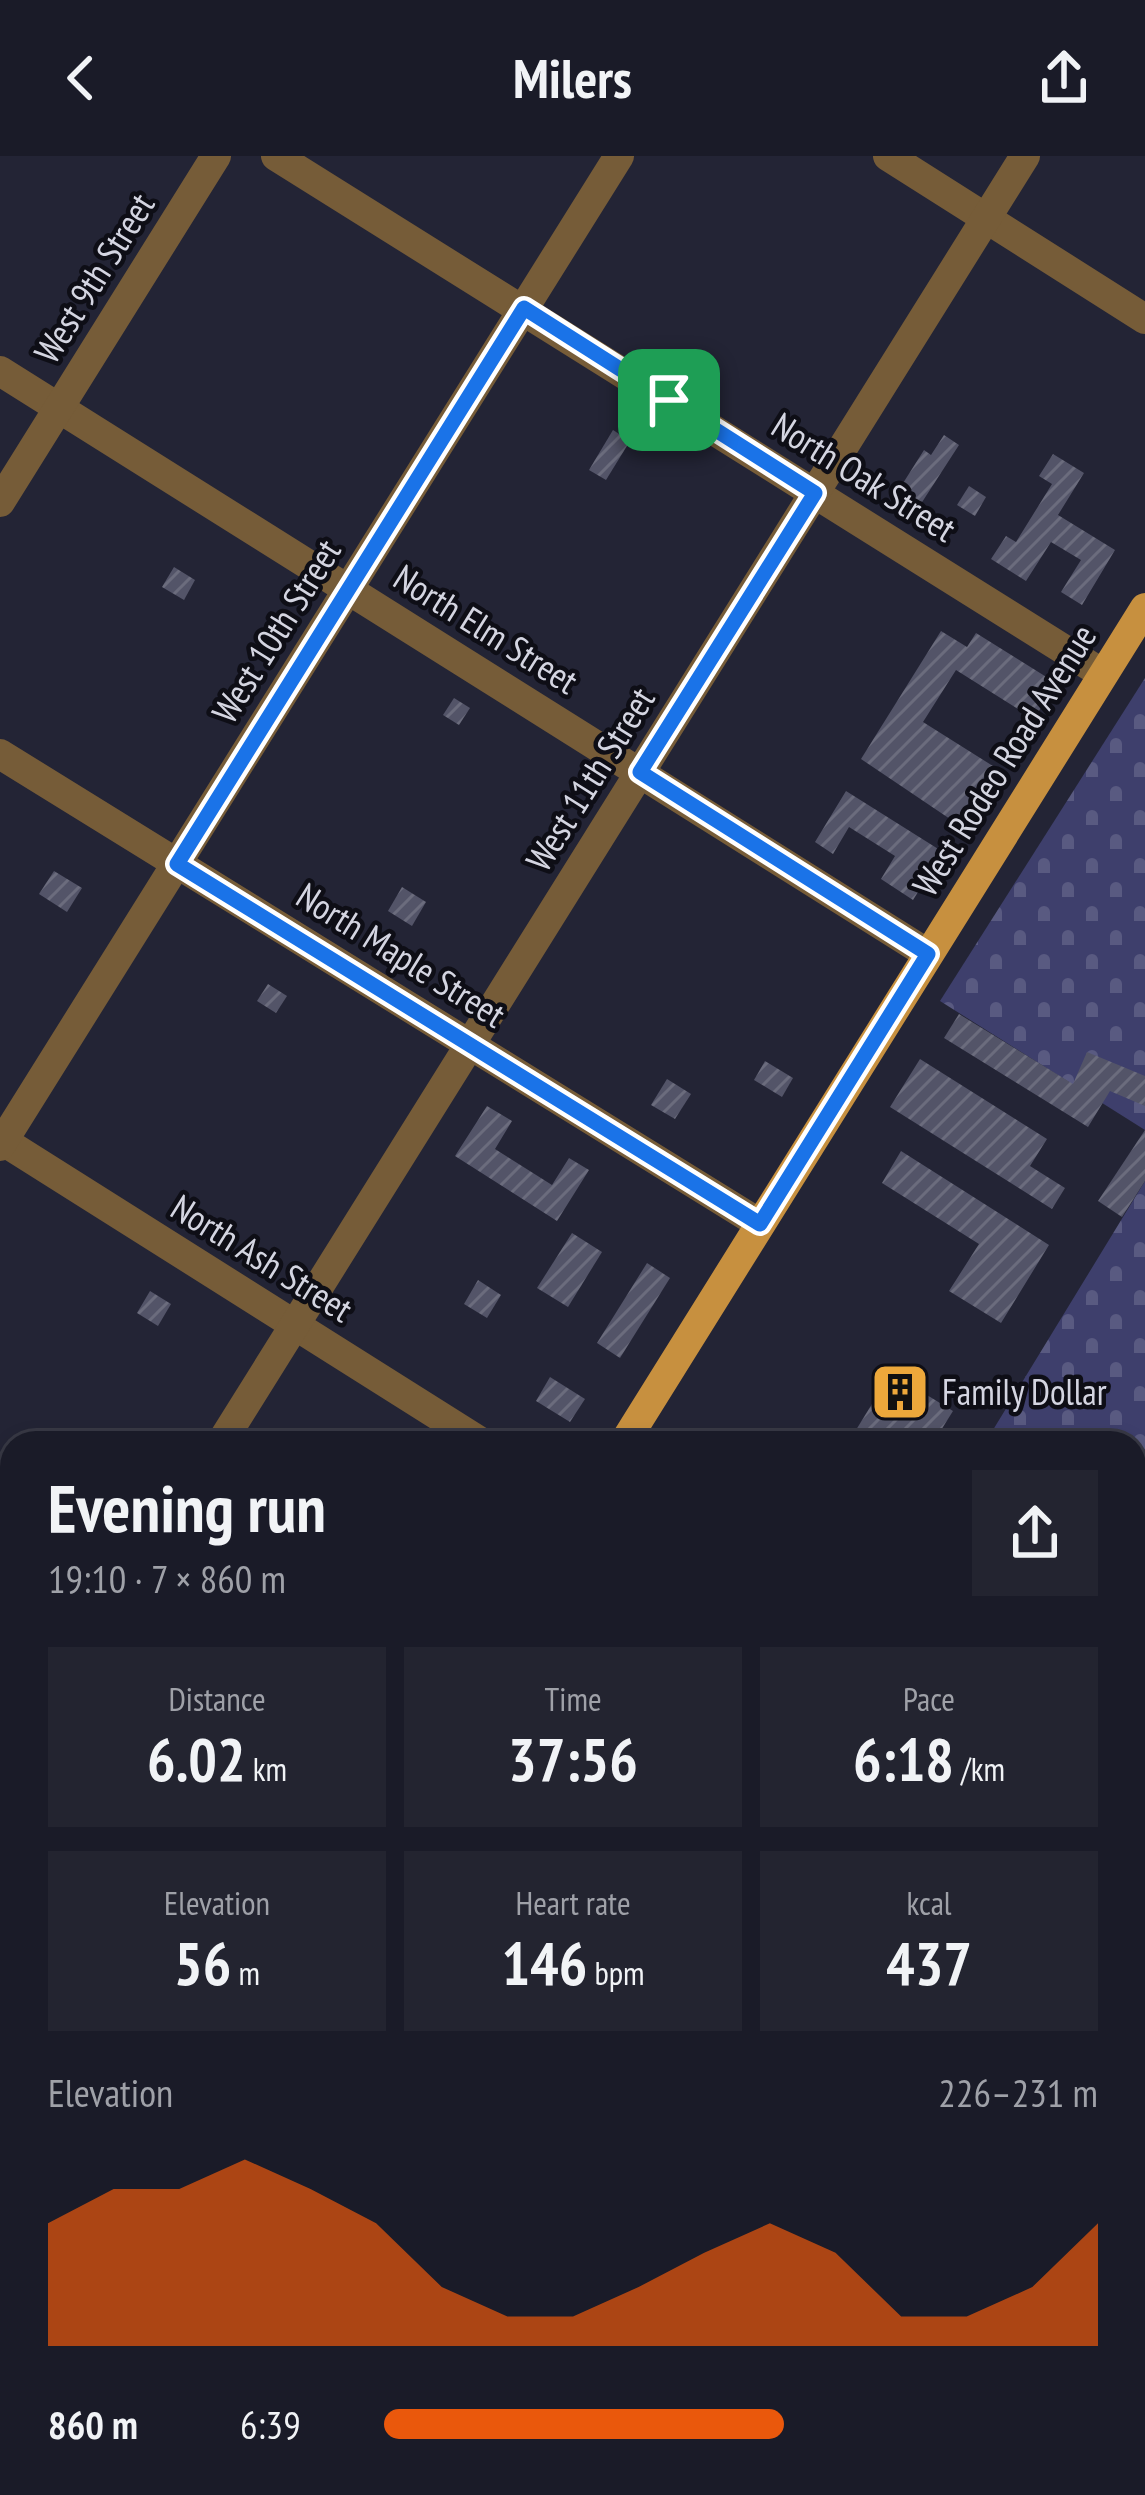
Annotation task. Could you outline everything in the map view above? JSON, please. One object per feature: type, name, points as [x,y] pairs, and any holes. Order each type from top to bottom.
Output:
[{"type":"main road","name":"West Rodeo Road Avenue","points":[[631,1431],[1145,608]]},
{"type":"street","name":"West 9th Street","points":[[0,502],[216,156]]},
{"type":"street","name":"North Oak Street","points":[[276,156],[1103,674]]},
{"type":"street","name":"West 10th Street","points":[[1,1142],[619,156]]},
{"type":"street","points":[[888,156],[1145,319]]},
{"type":"street","name":"West 11th Street","points":[[229,1431],[1025,156]]},
{"type":"street","name":"North Elm Street","points":[[0,370],[928,954]]},
{"type":"street","name":"North Maple Street","points":[[0,754],[760,1224]]},
{"type":"street","name":"North Ash Street","points":[[1,1142],[463,1431]]},
{"type":"green space","points":[[1145,678],[1145,1130],[940,1001]]},
{"type":"green space","points":[[1145,1181],[1145,1431],[992,1431]]},
{"type":"building","points":[[613,430],[630,441],[606,480],[589,470]]},
{"type":"building","points":[[944,435],[959,445],[915,513],[893,499],[924,450],[931,455]]},
{"type":"building","points":[[1053,454],[1084,473],[1058,515],[1115,550],[1082,605],[1061,592],[1081,560],[1051,542],[1026,581],[991,559],[1006,536],[1016,542],[1052,484],[1039,476]]},
{"type":"building","points":[[969,486],[986,497],[975,516],[957,505]]},
{"type":"building","points":[[174,567],[195,580],[184,600],[162,587]]},
{"type":"building","points":[[941,631],[967,647],[976,633],[1056,683],[1034,719],[956,670],[923,722],[1004,773],[990,796],[978,788],[956,823],[861,759]]},
{"type":"building","points":[[454,698],[470,708],[459,725],[443,715]]},
{"type":"building","points":[[846,791],[943,852],[913,900],[881,879],[895,856],[849,827],[833,854],[815,842]]},
{"type":"building","points":[[54,871],[82,888],[67,912],[39,894]]},
{"type":"building","points":[[402,887],[426,902],[412,926],[388,911]]},
{"type":"building","points":[[268,984],[287,996],[276,1013],[257,1001]]},
{"type":"building","points":[[959,1014],[1073,1084],[1087,1052],[1145,1076],[1145,1106],[1110,1091],[1088,1127],[944,1038]]},
{"type":"building","points":[[920,1059],[1047,1139],[1030,1166],[1065,1188],[1052,1209],[890,1107]]},
{"type":"building","points":[[765,1061],[793,1078],[782,1097],[754,1080]]},
{"type":"building","points":[[667,1079],[691,1094],[675,1119],[651,1105]]},
{"type":"building","points":[[487,1106],[512,1121],[495,1149],[552,1185],[569,1158],[589,1170],[557,1221],[455,1156]]},
{"type":"building","points":[[1145,1130],[1145,1181],[1122,1217],[1098,1201]]},
{"type":"building","points":[[901,1151],[1049,1245],[1001,1323],[949,1291],[979,1244],[882,1183]]},
{"type":"building","points":[[572,1233],[602,1252],[568,1307],[537,1288]]},
{"type":"building","points":[[647,1263],[670,1278],[620,1358],[597,1343]]},
{"type":"building","points":[[478,1280],[501,1295],[487,1318],[464,1304]]},
{"type":"building","points":[[150,1291],[171,1304],[158,1326],[137,1313]]},
{"type":"building","name":"Family Dollar","points":[[891,1373],[953,1411],[940,1431],[855,1431]]},
{"type":"building","points":[[550,1377],[585,1399],[570,1422],[536,1401]]},
{"type":"place","name":"Family Dollar","points":[[900,1392]]},
{"type":"route","points":[[524,308],[669,400],[815,493],[640,772],[928,954],[760,1224],[177,864],[524,308]]}]
